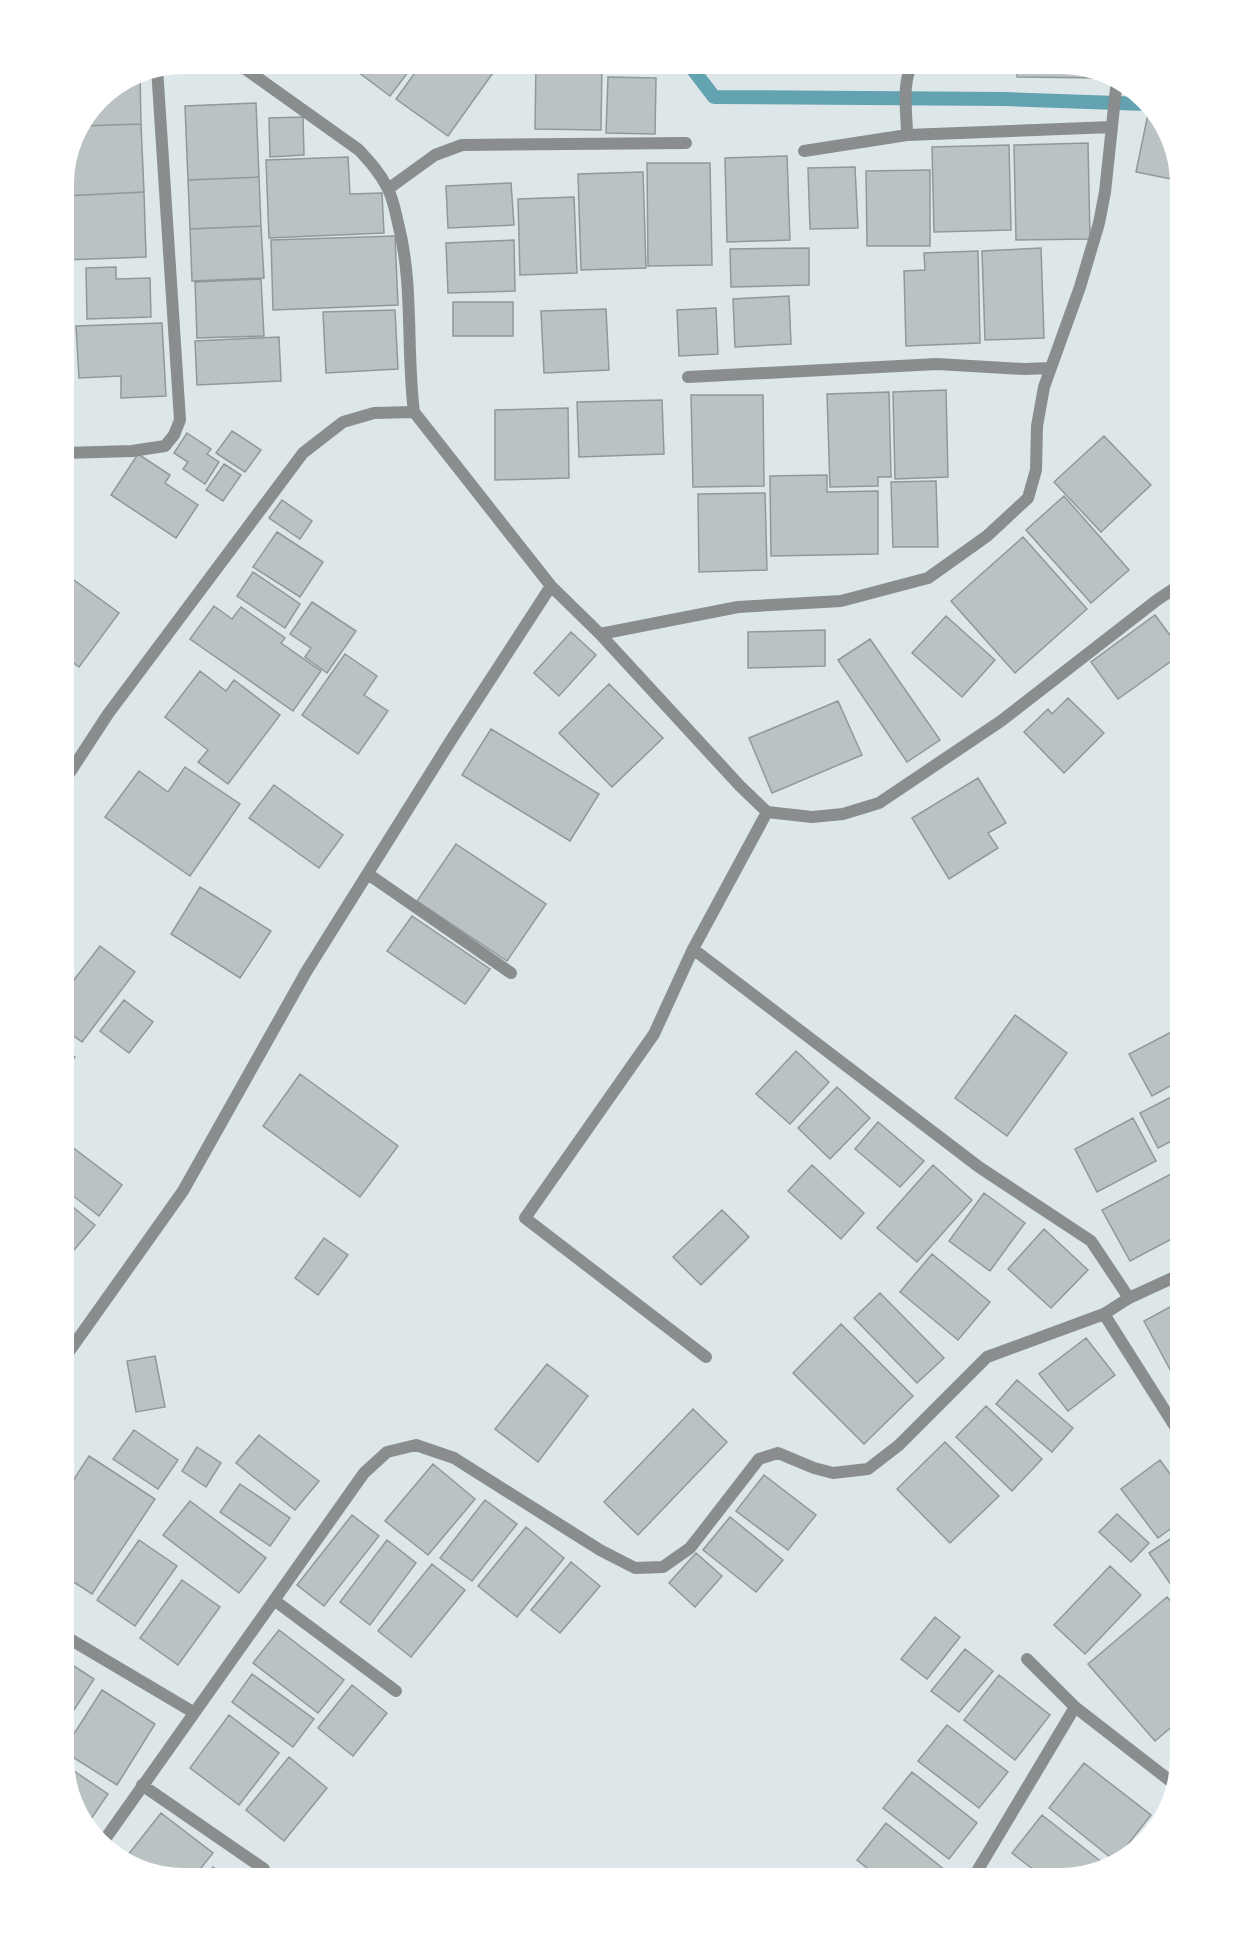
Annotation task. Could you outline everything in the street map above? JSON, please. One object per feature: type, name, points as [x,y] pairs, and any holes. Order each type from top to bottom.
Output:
[{"type":"street","points":[[252,74],[359,150],[372,164],[388,189],[406,260],[414,412],[551,586],[600,634],[740,786],[767,812],[812,817],[843,814],[879,803],[1001,721],[1170,591]]},
{"type":"street","points":[[907,135],[908,74]]},
{"type":"street","points":[[74,453],[132,452],[165,446],[174,435],[180,420],[158,77]]},
{"type":"street","points":[[600,634],[738,607],[841,601],[928,578],[987,536],[1028,498],[1036,470],[1039,405],[1080,287],[1099,223],[1105,192],[1116,89]]},
{"type":"street","points":[[804,151],[907,135],[1112,127]]},
{"type":"street","points":[[388,189],[435,155],[462,145],[686,142]]},
{"type":"street","points":[[688,377],[937,364],[1024,369],[1051,368]]},
{"type":"street","points":[[74,766],[108,714],[303,453],[342,422],[374,413],[414,412]]},
{"type":"street","points":[[74,1345],[183,1191],[306,972],[453,737],[551,586]]},
{"type":"street","points":[[706,1357],[525,1218],[654,1034],[693,949],[767,812]]},
{"type":"street","points":[[368,874],[511,973]]},
{"type":"street","points":[[693,949],[979,1167],[1091,1241],[1129,1298]]},
{"type":"street","points":[[107,1836],[364,1473],[387,1452],[416,1445],[454,1458],[600,1550],[635,1568],[663,1567],[690,1548],[759,1459],[778,1452],[814,1468],[833,1473],[868,1469],[899,1445],[987,1357],[1104,1314],[1129,1298],[1170,1279]]},
{"type":"street","points":[[1104,1314],[1170,1419]]},
{"type":"street","points":[[274,1600],[396,1691]]},
{"type":"street","points":[[74,1642],[193,1713]]},
{"type":"street","points":[[1027,1659],[1075,1707],[1169,1778]]},
{"type":"street","points":[[979,1868],[1075,1707]]},
{"type":"street","points":[[142,1785],[261,1867]]},
{"type":"building","points":[[361,74],[407,74],[390,96]]},
{"type":"building","points":[[414,74],[492,74],[448,136],[396,99]]},
{"type":"building","points":[[536,74],[602,74],[601,130],[535,129]]},
{"type":"building","points":[[1017,74],[1068,74],[1091,78],[1017,77]]},
{"type":"building","points":[[608,77],[656,78],[655,134],[606,133]]},
{"type":"building","points":[[140,82],[141,124],[90,126],[111,101],[128,88]]},
{"type":"building","points":[[256,103],[259,177],[188,180],[185,106]]},
{"type":"building","points":[[1147,116],[1165,148],[1170,179],[1136,172]]},
{"type":"building","points":[[303,117],[304,155],[270,157],[269,118]]},
{"type":"building","points":[[141,124],[144,192],[74,195],[77,155],[90,126]]},
{"type":"building","points":[[1088,143],[1090,239],[1016,240],[1014,145]]},
{"type":"building","points":[[1009,145],[1011,230],[934,232],[932,147]]},
{"type":"building","points":[[787,156],[790,240],[727,242],[725,158]]},
{"type":"building","points":[[348,157],[350,194],[382,193],[384,233],[269,238],[266,160]]},
{"type":"building","points":[[647,163],[710,163],[712,265],[648,266]]},
{"type":"building","points":[[855,167],[858,228],[810,229],[808,168]]},
{"type":"building","points":[[930,170],[930,246],[867,246],[866,171]]},
{"type":"building","points":[[643,172],[646,268],[581,270],[578,174]]},
{"type":"building","points":[[259,177],[261,226],[190,229],[188,180]]},
{"type":"building","points":[[511,183],[514,225],[448,228],[446,186]]},
{"type":"building","points":[[144,192],[146,257],[74,260],[74,195]]},
{"type":"building","points":[[574,197],[577,273],[520,275],[518,199]]},
{"type":"building","points":[[261,226],[264,278],[192,281],[190,229]]},
{"type":"building","points":[[395,236],[398,305],[273,310],[271,240]]},
{"type":"building","points":[[514,240],[515,291],[448,293],[446,243]]},
{"type":"building","points":[[809,248],[809,285],[731,287],[730,249]]},
{"type":"building","points":[[1041,248],[1044,338],[985,340],[982,251]]},
{"type":"building","points":[[978,251],[980,343],[906,346],[904,271],[925,270],[924,253]]},
{"type":"building","points":[[116,267],[116,279],[150,278],[151,317],[87,319],[86,268]]},
{"type":"building","points":[[261,279],[264,336],[197,338],[195,282]]},
{"type":"building","points":[[789,296],[791,344],[735,347],[733,299]]},
{"type":"building","points":[[453,302],[513,302],[513,336],[453,336]]},
{"type":"building","points":[[716,308],[718,354],[679,356],[677,310]]},
{"type":"building","points":[[606,309],[609,370],[544,373],[541,311]]},
{"type":"building","points":[[395,310],[398,369],[326,373],[323,312]]},
{"type":"building","points":[[162,323],[166,396],[121,398],[121,376],[79,378],[76,326]]},
{"type":"building","points":[[279,337],[281,381],[197,385],[195,341]]},
{"type":"building","points":[[946,390],[948,477],[895,479],[893,392]]},
{"type":"building","points":[[889,392],[891,477],[878,477],[878,486],[830,487],[827,394]]},
{"type":"building","points":[[691,395],[763,395],[764,486],[693,487]]},
{"type":"building","points":[[662,400],[664,454],[579,457],[577,402]]},
{"type":"building","points":[[568,408],[569,478],[495,480],[495,410]]},
{"type":"building","points":[[232,431],[261,450],[245,472],[216,453]]},
{"type":"building","points":[[187,433],[211,449],[207,454],[219,462],[205,484],[183,469],[188,462],[174,453]]},
{"type":"building","points":[[1104,436],[1151,485],[1101,532],[1054,482]]},
{"type":"building","points":[[138,454],[170,475],[165,483],[198,505],[176,538],[111,495]]},
{"type":"building","points":[[224,464],[241,475],[223,501],[206,490]]},
{"type":"building","points":[[827,475],[827,492],[878,491],[878,554],[771,556],[770,476]]},
{"type":"building","points":[[936,481],[938,547],[893,547],[891,482]]},
{"type":"building","points":[[765,493],[767,570],[699,572],[698,494]]},
{"type":"building","points":[[1064,496],[1129,570],[1091,603],[1026,530]]},
{"type":"building","points":[[282,500],[312,521],[300,539],[269,518]]},
{"type":"building","points":[[277,532],[323,562],[300,597],[253,567]]},
{"type":"building","points":[[1023,537],[1087,609],[1015,673],[951,601]]},
{"type":"building","points":[[253,572],[300,604],[285,628],[237,596]]},
{"type":"building","points":[[74,580],[119,613],[79,667],[74,663]]},
{"type":"building","points":[[312,602],[356,631],[327,673],[305,657],[311,648],[290,634]]},
{"type":"building","points":[[214,606],[232,619],[241,607],[285,638],[281,643],[321,671],[293,711],[190,639]]},
{"type":"building","points":[[1155,615],[1170,635],[1170,662],[1118,699],[1091,662]]},
{"type":"building","points":[[946,616],[995,660],[962,697],[912,653]]},
{"type":"building","points":[[825,630],[825,666],[748,668],[748,632]]},
{"type":"building","points":[[571,632],[596,655],[559,696],[534,673]]},
{"type":"building","points":[[870,639],[940,740],[907,762],[838,660]]},
{"type":"building","points":[[345,654],[377,676],[364,695],[388,711],[358,754],[302,715]]},
{"type":"building","points":[[200,671],[226,691],[234,680],[280,715],[228,784],[198,762],[208,750],[165,717]]},
{"type":"building","points":[[609,684],[663,738],[612,787],[559,733]]},
{"type":"building","points":[[1068,698],[1104,733],[1064,773],[1024,732],[1048,709],[1052,714]]},
{"type":"building","points":[[838,701],[862,755],[772,793],[749,738]]},
{"type":"building","points":[[491,729],[599,794],[570,841],[462,775]]},
{"type":"building","points":[[185,767],[240,804],[190,876],[105,817],[139,771],[168,792]]},
{"type":"building","points":[[978,778],[1006,823],[988,833],[998,848],[949,879],[912,818]]},
{"type":"building","points":[[274,785],[343,835],[319,868],[249,818]]},
{"type":"building","points":[[456,844],[546,904],[507,961],[417,901]]},
{"type":"building","points":[[200,887],[271,931],[240,978],[171,934]]},
{"type":"building","points":[[412,916],[490,969],[465,1004],[387,951]]},
{"type":"building","points":[[100,946],[135,972],[82,1042],[74,1036],[74,980]]},
{"type":"building","points":[[124,1000],[153,1022],[129,1053],[100,1031]]},
{"type":"building","points":[[1015,1015],[1067,1053],[1007,1136],[955,1098]]},
{"type":"building","points":[[1170,1033],[1170,1086],[1152,1096],[1129,1054]]},
{"type":"building","points":[[796,1051],[829,1082],[790,1124],[756,1094]]},
{"type":"building","points":[[300,1074],[398,1146],[360,1197],[263,1126]]},
{"type":"building","points":[[837,1087],[870,1118],[830,1159],[798,1128]]},
{"type":"building","points":[[1170,1098],[1170,1142],[1158,1148],[1140,1113]]},
{"type":"building","points":[[1133,1118],[1156,1161],[1097,1192],[1075,1149]]},
{"type":"building","points":[[878,1122],[924,1161],[900,1187],[855,1149]]},
{"type":"building","points":[[74,1148],[122,1185],[99,1216],[74,1197]]},
{"type":"building","points":[[812,1165],[864,1213],[841,1239],[788,1191]]},
{"type":"building","points":[[933,1165],[972,1200],[917,1262],[877,1228]]},
{"type":"building","points":[[1170,1175],[1170,1240],[1130,1261],[1102,1210]]},
{"type":"building","points":[[984,1193],[1025,1223],[990,1271],[949,1241]]},
{"type":"building","points":[[74,1208],[95,1225],[74,1250]]},
{"type":"building","points":[[722,1210],[749,1237],[701,1285],[673,1257]]},
{"type":"building","points":[[1044,1229],[1088,1270],[1051,1308],[1008,1269]]},
{"type":"building","points":[[324,1238],[348,1255],[318,1295],[295,1278]]},
{"type":"building","points":[[932,1254],[990,1302],[958,1340],[900,1292]]},
{"type":"building","points":[[880,1293],[944,1358],[917,1383],[854,1318]]},
{"type":"building","points":[[1170,1307],[1170,1369],[1144,1321]]},
{"type":"building","points":[[841,1324],[913,1396],[864,1444],[793,1373]]},
{"type":"building","points":[[1086,1338],[1115,1375],[1068,1411],[1039,1374]]},
{"type":"building","points":[[155,1356],[165,1407],[136,1412],[127,1361]]},
{"type":"building","points":[[547,1364],[588,1396],[538,1462],[495,1429]]},
{"type":"building","points":[[1017,1380],[1073,1428],[1052,1452],[996,1404]]},
{"type":"building","points":[[986,1406],[1042,1459],[1012,1491],[956,1437]]},
{"type":"building","points":[[693,1409],[727,1442],[638,1535],[604,1502]]},
{"type":"building","points":[[134,1430],[178,1460],[158,1489],[113,1459]]},
{"type":"building","points":[[259,1435],[319,1481],[295,1510],[236,1463]]},
{"type":"building","points":[[945,1442],[999,1496],[950,1543],[897,1489]]},
{"type":"building","points":[[197,1447],[221,1463],[206,1487],[182,1471]]},
{"type":"building","points":[[89,1456],[155,1499],[92,1594],[74,1582],[74,1479]]},
{"type":"building","points":[[1160,1460],[1170,1474],[1170,1529],[1158,1538],[1121,1489]]},
{"type":"building","points":[[433,1464],[475,1499],[428,1555],[385,1521]]},
{"type":"building","points":[[764,1475],[816,1515],[788,1550],[736,1511]]},
{"type":"building","points":[[240,1484],[290,1518],[270,1546],[220,1512]]},
{"type":"building","points":[[485,1500],[517,1524],[472,1581],[440,1558]]},
{"type":"building","points":[[190,1501],[266,1558],[239,1593],[163,1535]]},
{"type":"building","points":[[1117,1514],[1149,1543],[1131,1562],[1099,1532]]},
{"type":"building","points":[[352,1515],[379,1536],[324,1606],[297,1585]]},
{"type":"building","points":[[730,1517],[783,1560],[756,1592],[703,1550]]},
{"type":"building","points":[[526,1527],[564,1558],[517,1617],[478,1586]]},
{"type":"building","points":[[1170,1539],[1170,1583],[1149,1553]]},
{"type":"building","points":[[139,1540],[177,1566],[135,1626],[97,1600]]},
{"type":"building","points":[[387,1540],[416,1563],[370,1625],[340,1602]]},
{"type":"building","points":[[696,1553],[722,1576],[695,1607],[669,1583]]},
{"type":"building","points":[[571,1562],[600,1586],[560,1633],[531,1610]]},
{"type":"building","points":[[432,1564],[465,1590],[411,1657],[378,1631]]},
{"type":"building","points":[[1110,1566],[1141,1595],[1085,1654],[1054,1625]]},
{"type":"building","points":[[182,1580],[220,1607],[178,1665],[140,1638]]},
{"type":"building","points":[[1167,1597],[1170,1601],[1170,1728],[1155,1741],[1088,1664]]},
{"type":"building","points":[[935,1617],[960,1637],[927,1679],[901,1659]]},
{"type":"building","points":[[279,1630],[344,1680],[318,1713],[253,1663]]},
{"type":"building","points":[[965,1649],[993,1671],[959,1712],[931,1691]]},
{"type":"building","points":[[74,1666],[94,1679],[74,1710]]},
{"type":"building","points":[[252,1674],[314,1719],[293,1747],[232,1702]]},
{"type":"building","points":[[999,1675],[1050,1715],[1015,1760],[964,1720]]},
{"type":"building","points":[[352,1685],[387,1713],[353,1756],[318,1728]]},
{"type":"building","points":[[102,1690],[155,1724],[117,1785],[74,1758],[74,1734]]},
{"type":"building","points":[[229,1715],[279,1753],[239,1805],[190,1768]]},
{"type":"building","points":[[947,1725],[1008,1772],[979,1808],[918,1761]]},
{"type":"building","points":[[289,1757],[327,1788],[284,1841],[246,1810]]},
{"type":"building","points":[[1084,1763],[1151,1815],[1129,1844],[1109,1856],[1049,1808]]},
{"type":"building","points":[[74,1771],[108,1794],[92,1818],[79,1793]]},
{"type":"building","points":[[912,1772],[977,1823],[949,1859],[883,1808]]},
{"type":"building","points":[[161,1813],[213,1853],[202,1867],[162,1865],[148,1862],[129,1853]]},
{"type":"building","points":[[1042,1815],[1099,1860],[1075,1867],[1031,1868],[1012,1853]]},
{"type":"building","points":[[886,1823],[942,1868],[867,1868],[857,1860]]},
{"type":"waterway","points":[[696,74],[714,97],[1004,99],[1136,104]]}]
